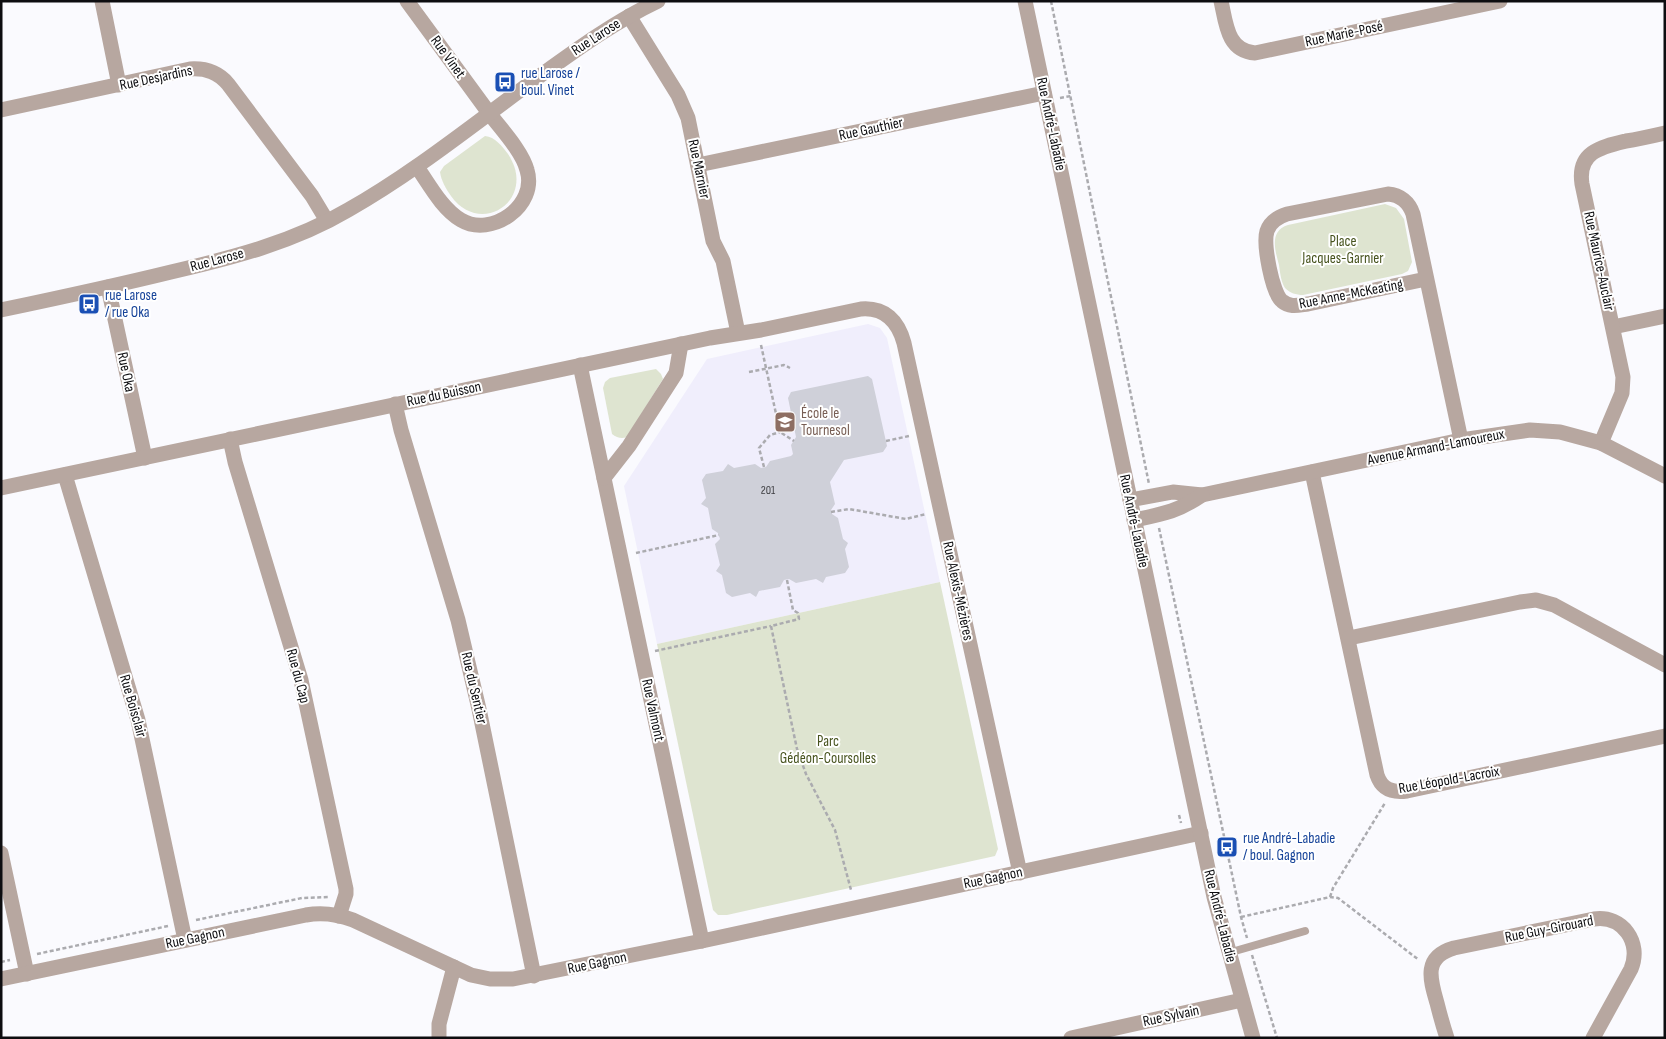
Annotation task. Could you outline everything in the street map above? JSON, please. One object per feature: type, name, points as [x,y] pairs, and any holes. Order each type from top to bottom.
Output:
[{"type":"street","points":[[102,1],[119,85]]},
{"type":"street","name":"Rue Vinet","points":[[407,1],[489,113]]},
{"type":"street","name":"Rue Larose","points":[[1,310],[214,262],[261,248],[327,221],[361,203],[417,166],[585,44],[629,16],[658,1]]},
{"type":"street","name":"Rue André-Labadie","points":[[1025,1],[1214,897],[1253,1038]]},
{"type":"street","name":"Rue Marie-Posé","points":[[1221,1],[1227,32],[1231,40],[1241,50],[1254,53],[1500,1]]},
{"type":"street","name":"Rue Marnier","points":[[629,16],[682,103],[688,118],[713,240],[723,261],[738,333]]},
{"type":"street","name":"Rue Desjardins","points":[[1,110],[195,69],[211,71],[228,84],[312,196],[327,221]]},
{"type":"street","name":"Rue Gauthier","points":[[698,165],[1044,93]]},
{"type":"street","points":[[417,166],[444,204],[460,219],[481,226],[506,218],[522,202],[529,178],[523,160],[489,113]]},
{"type":"street","name":"Rue Maurice-Auclair","points":[[1601,443],[1623,388],[1623,377],[1582,184],[1582,169],[1589,155],[1602,147],[1665,133]]},
{"type":"street","name":"Rue Anne-McKeating","points":[[1426,279],[1308,304],[1296,306],[1287,304],[1280,300],[1276,293],[1266,246],[1267,232],[1274,220],[1282,215],[1383,195],[1396,196],[1407,202],[1411,210],[1426,279],[1461,440]]},
{"type":"street","name":"Rue Oka","points":[[108,287],[145,458]]},
{"type":"street","name":"Rue du Buisson","points":[[1,488],[681,344],[861,309],[872,309],[887,314]]},
{"type":"street","name":"Rue Alexis-Mézières","points":[[887,314],[895,321],[900,330],[909,363],[1020,873]]},
{"type":"street","points":[[1613,327],[1665,316]]},
{"type":"street","points":[[604,478],[629,446],[676,373],[681,344]]},
{"type":"street","name":"Rue Valmont","points":[[580,365],[702,941]]},
{"type":"street","name":"Rue du Sentier","points":[[396,404],[401,430],[458,620],[479,710],[534,976]]},
{"type":"street","name":"Avenue Armand-Lamoureux","points":[[1130,500],[1173,492],[1202,495],[1461,440],[1511,432],[1540,430],[1560,432],[1601,443],[1665,476]]},
{"type":"street","name":"Rue du Cap","points":[[230,439],[235,462],[301,680],[346,888],[340,916]]},
{"type":"street","name":"Rue Léopold-Lacroix","points":[[1312,472],[1377,775],[1380,782],[1390,790],[1398,792],[1407,791],[1665,736]]},
{"type":"street","name":"Rue Boisclair","points":[[65,475],[140,726],[185,940]]},
{"type":"street","name":"Avenue Armand-Lamoureux","points":[[1134,520],[1175,511],[1202,495]]},
{"type":"street","points":[[1349,638],[1536,600],[1554,605],[1665,665]]},
{"type":"street","name":"Rue Gagnon","points":[[1,979],[306,915],[324,913],[340,916],[471,975],[490,979],[513,979],[702,941],[1201,833]]},
{"type":"street","points":[[1,853],[27,974]]},
{"type":"street","name":"Rue Guy-Girouard","points":[[1447,1038],[1430,980],[1432,966],[1440,954],[1453,948],[1594,919],[1604,919],[1614,921],[1626,930],[1634,944],[1635,954],[1631,969],[1593,1038]]},
{"type":"street","points":[[439,1038],[439,1024],[454,968]]},
{"type":"street","name":"Rue Sylvain","points":[[1071,1038],[1242,1000]]},
{"type":"lane","points":[[1228,953],[1305,931]]},
{"type":"path","name":"Rue André-Labadie","points":[[1051,1],[1150,488]]},
{"type":"path","points":[[1060,98],[1071,96]]},
{"type":"path","points":[[762,345],[780,432]]},
{"type":"path","points":[[750,372],[784,365],[790,368]]},
{"type":"path","points":[[764,468],[759,448],[770,434],[780,432],[794,441]]},
{"type":"path","points":[[886,441],[909,436]]},
{"type":"path","points":[[831,512],[849,509],[906,519],[926,514]]},
{"type":"path","name":"Rue André-Labadie","points":[[1159,527],[1241,917],[1248,939]]},
{"type":"path","points":[[636,553],[719,535]]},
{"type":"path","points":[[657,651],[800,619],[798,613],[793,610],[787,580]]},
{"type":"path","points":[[771,626],[797,749],[806,774],[835,830],[850,890]]},
{"type":"path","points":[[1330,897],[1333,888],[1387,799]]},
{"type":"path","points":[[1179,815],[1181,822]]},
{"type":"path","points":[[1176,824],[1181,822],[1184,817]]},
{"type":"path","name":"Rue Gagnon","points":[[193,921],[302,898],[332,897]]},
{"type":"path","points":[[1241,917],[1330,897],[1338,898],[1420,961]]},
{"type":"path","name":"Rue Gagnon","points":[[35,954],[170,926]]},
{"type":"path","name":"Rue André-Labadie","points":[[1252,955],[1277,1038]]},
{"type":"path","points":[[1,962],[14,959]]},
{"type":"shaded area","name":"École le Tournesol","points":[[868,324],[880,328],[887,338],[940,582],[657,644],[624,486],[707,359]]},
{"type":"green space","points":[[485,136],[495,140],[508,154],[515,170],[516,185],[511,198],[502,208],[490,213],[477,213],[463,208],[451,196],[441,178],[440,172],[444,166]]},
{"type":"green space","name":"Place Jacques-Garnier","points":[[1385,204],[1396,208],[1404,219],[1412,262],[1408,271],[1402,274],[1303,295],[1298,295],[1285,288],[1275,247],[1276,236],[1282,228],[1288,225]]},
{"type":"green space","points":[[656,369],[663,379],[627,437],[621,438],[612,434],[603,388],[605,382],[610,378]]},
{"type":"green space","name":"Parc Gédéon-Coursolles","points":[[940,582],[998,849],[995,856],[727,915],[718,915],[713,910],[657,644]]},
{"type":"building","points":[[868,376],[872,379],[887,446],[883,452],[844,460],[830,482],[835,504],[831,510],[832,514],[838,518],[843,539],[848,543],[845,549],[849,567],[845,573],[826,577],[823,583],[816,579],[796,583],[789,579],[784,580],[780,587],[759,591],[756,597],[750,593],[732,597],[726,593],[722,575],[716,571],[720,565],[715,544],[720,539],[718,533],[712,529],[708,508],[701,504],[706,498],[702,480],[706,474],[723,471],[728,464],[734,468],[755,464],[761,468],[766,467],[770,461],[791,456],[793,454],[791,445],[796,437],[788,398],[791,392]]},
{"type":"place","name":"rue Larose / boul. Vinet","points":[[505,82]]},
{"type":"place","name":"rue Larose / rue Oka","points":[[89,304]]},
{"type":"place","name":"École le Tournesol","points":[[785,422]]},
{"type":"place","name":"rue André-Labadie / boul. Gagnon","points":[[1227,847]]}]
